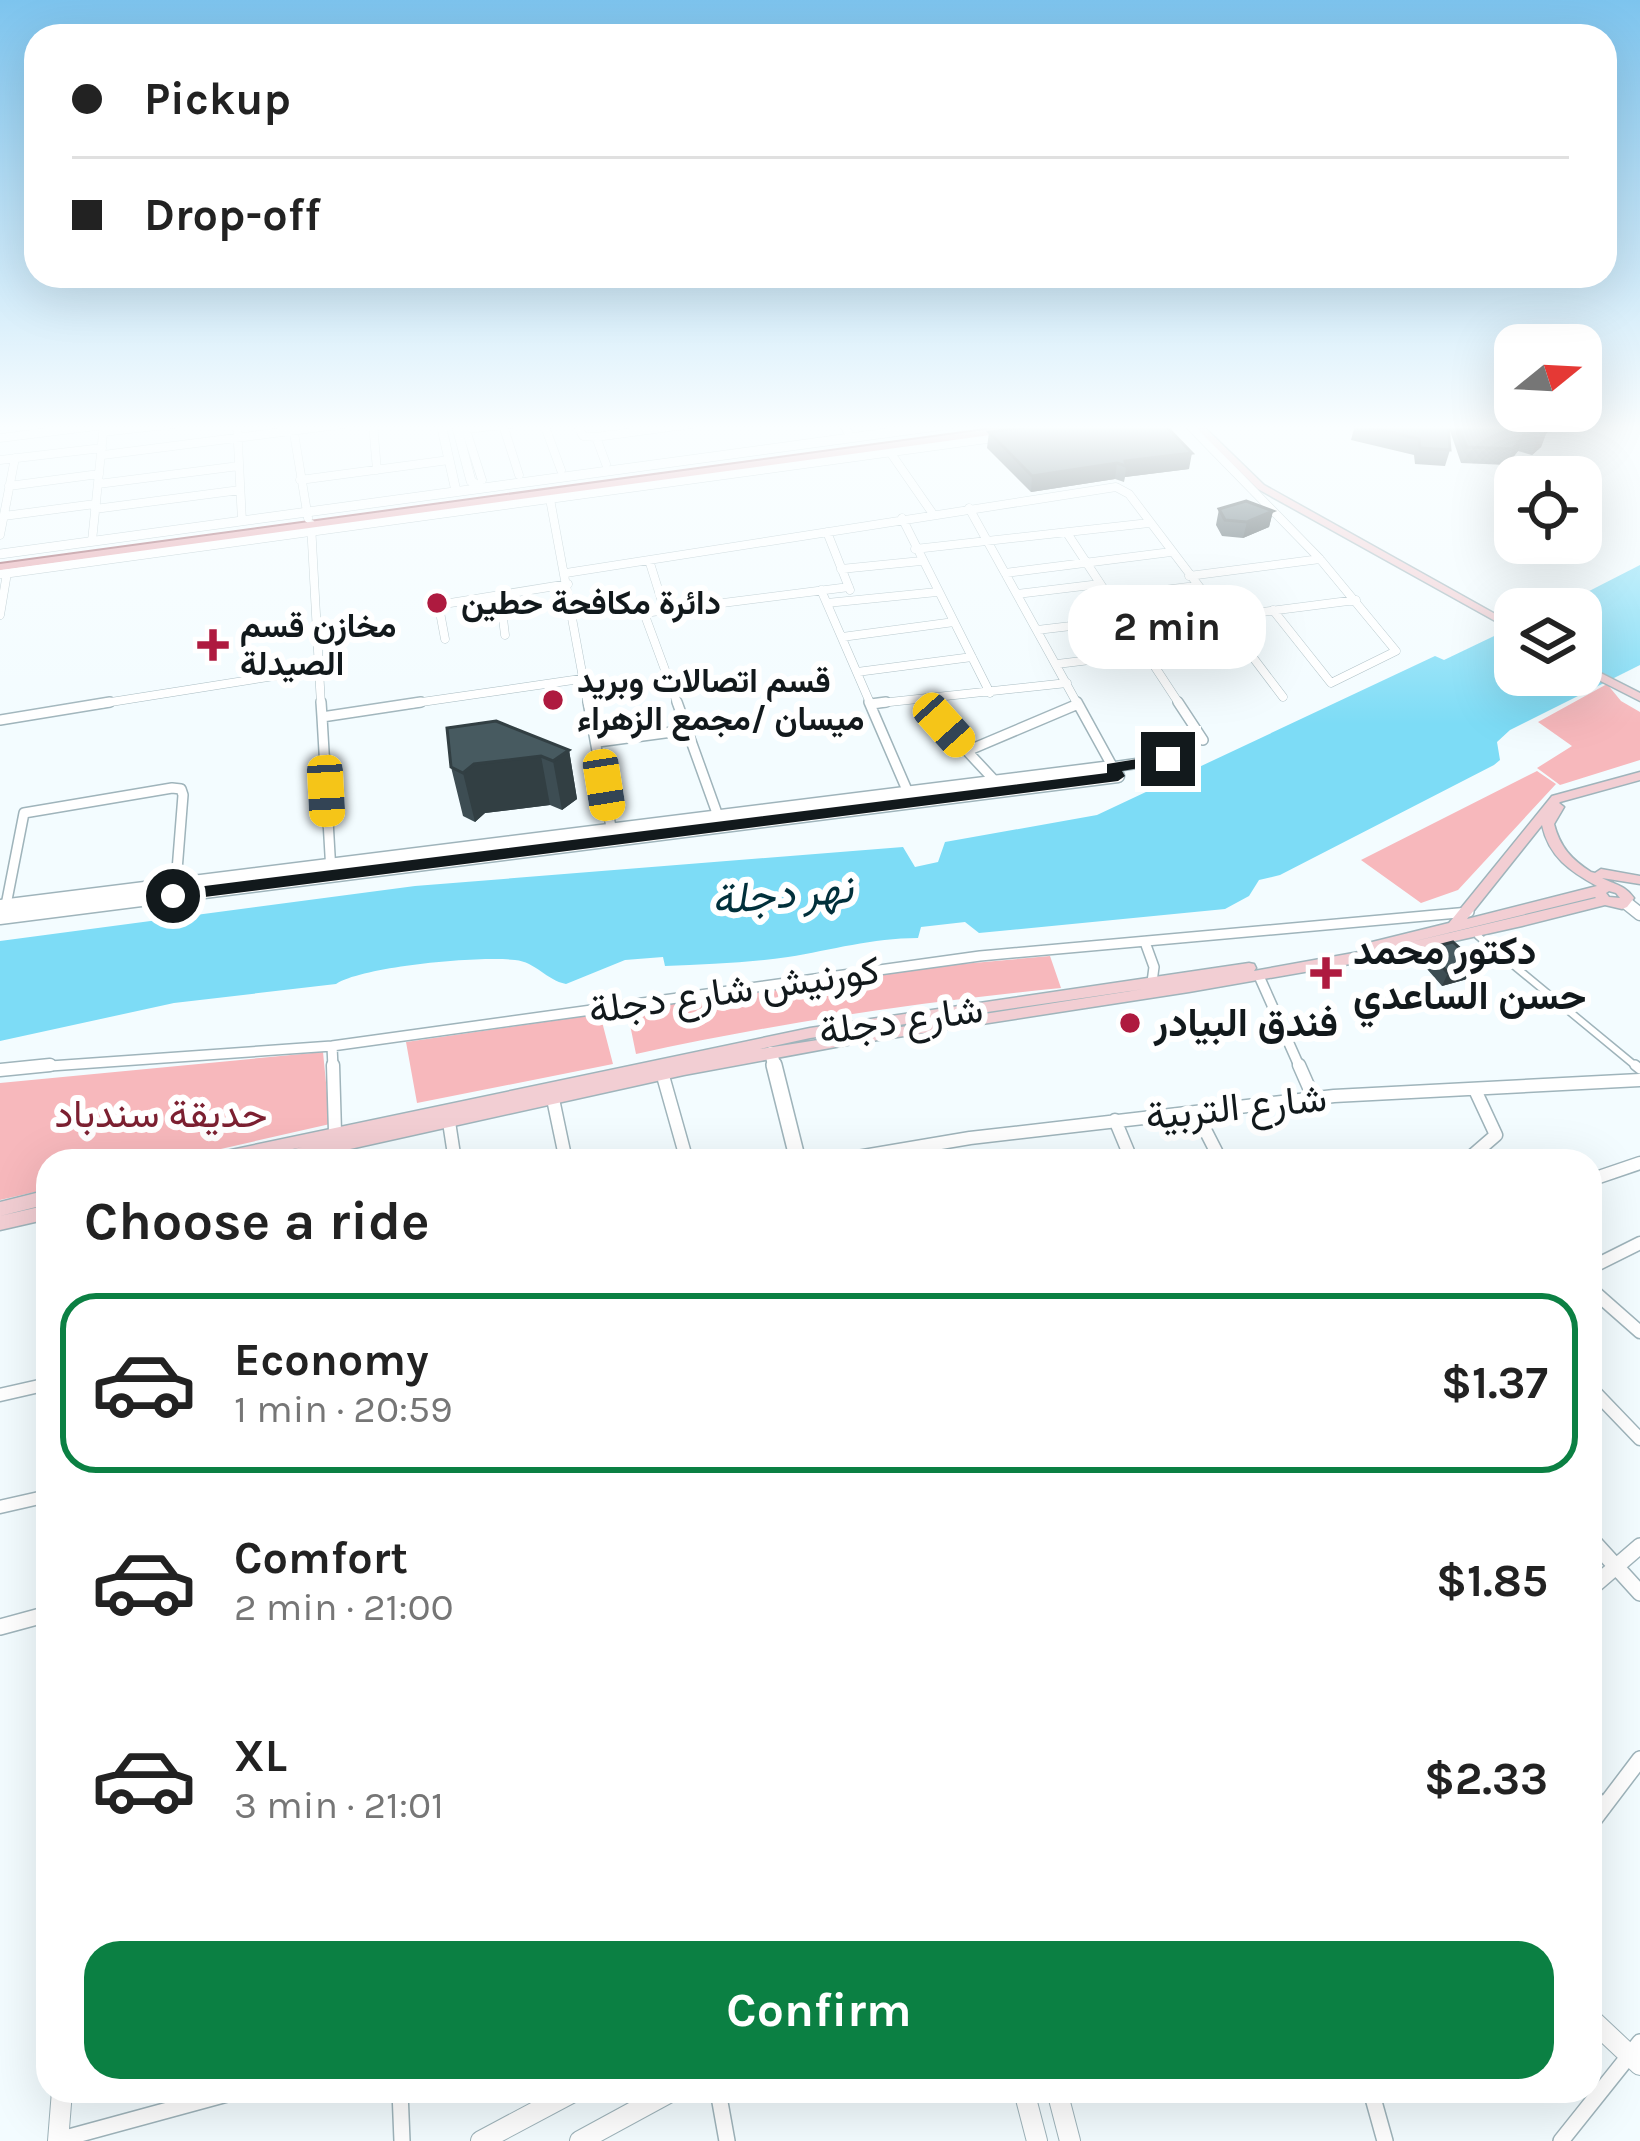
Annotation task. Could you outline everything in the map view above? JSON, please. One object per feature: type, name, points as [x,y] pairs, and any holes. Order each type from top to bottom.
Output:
[{"type":"main road","points":[[5,564],[288,524]]},
{"type":"main road","points":[[1328,524],[1494,616]]},
{"type":"main road","points":[[1602,675],[1640,696]]},
{"type":"main road","points":[[1448,930],[1561,804],[1640,778]]},
{"type":"main road","points":[[1545,819],[1553,844],[1567,863],[1604,891]]},
{"type":"main road","points":[[1545,819],[1540,830],[1554,858],[1574,878],[1630,897]]},
{"type":"main road","points":[[1553,844],[1594,870],[1640,880]]},
{"type":"main road","name":"شارع دجلة","points":[[336,1146],[771,1053],[1259,976],[1478,936],[1640,880]]},
{"type":"main road","name":"شارع دجلة","points":[[336,1146],[810,1033],[1323,958],[1604,891]]},
{"type":"main road","points":[[0,1208],[36,1200]]},
{"type":"main road","points":[[0,1223],[36,1215]]},
{"type":"street","points":[[92,541],[94,524]]},
{"type":"street","points":[[0,616],[5,564],[92,541],[164,541],[231,524]]},
{"type":"street","points":[[309,524],[331,870]]},
{"type":"street","points":[[555,524],[613,834]]},
{"type":"street","points":[[445,639],[439,607],[649,560],[870,524]]},
{"type":"street","points":[[904,524],[990,692]]},
{"type":"street","points":[[978,524],[1115,772]]},
{"type":"street","points":[[915,549],[1141,524]]},
{"type":"street","points":[[1150,524],[1283,698]]},
{"type":"street","points":[[1273,610],[1330,683],[1396,651],[1287,524]]},
{"type":"street","points":[[827,532],[855,600]]},
{"type":"street","points":[[1067,532],[1203,740]]},
{"type":"street","points":[[1005,572],[1171,552]]},
{"type":"street","points":[[1189,576],[1320,559]]},
{"type":"street","points":[[649,560],[664,608]]},
{"type":"street","points":[[841,569],[921,561]]},
{"type":"street","points":[[1017,594],[1100,584]]},
{"type":"street","points":[[1108,597],[1196,586]]},
{"type":"street","points":[[718,816],[644,613],[849,587]]},
{"type":"street","points":[[821,590],[910,797]]},
{"type":"street","points":[[827,603],[937,592]]},
{"type":"street","points":[[500,595],[505,635]]},
{"type":"street","points":[[1037,630],[1220,617],[1356,600]]},
{"type":"street","points":[[842,637],[954,622]]},
{"type":"street","points":[[1057,664],[1238,643]]},
{"type":"street","points":[[857,672],[972,657]]},
{"type":"street","points":[[0,720],[319,669]]},
{"type":"street","points":[[322,717],[587,678]]},
{"type":"street","points":[[871,704],[1067,683]]},
{"type":"street","points":[[920,699],[995,781]]},
{"type":"street","points":[[967,751],[1078,704]]},
{"type":"street","points":[[598,742],[687,730]]},
{"type":"street","points":[[2,909],[1115,772],[1168,759]]},
{"type":"street","points":[[613,834],[718,816],[910,797],[995,781],[1115,772]]},
{"type":"street","points":[[2,909],[24,813],[172,788],[182,789],[183,795],[176,884]]},
{"type":"street","points":[[2,909],[176,884],[331,870]]},
{"type":"street","points":[[1630,897],[1640,914]]},
{"type":"street","name":"كورنيش شارع دجلة","points":[[0,1070],[105,1057],[224,1055],[332,1046],[980,956],[1146,945],[1468,912]]},
{"type":"street","points":[[1478,936],[1640,1069]]},
{"type":"street","points":[[1146,945],[1154,967],[1152,982]]},
{"type":"street","points":[[1259,976],[1314,1099]]},
{"type":"street","points":[[332,1046],[336,1146]]},
{"type":"street","points":[[771,1053],[795,1149]]},
{"type":"street","points":[[663,1076],[684,1149]]},
{"type":"street","name":"شارع التربية","points":[[916,1149],[1114,1120],[1314,1099],[1640,1080]]},
{"type":"street","points":[[1476,1092],[1496,1135],[1482,1149]]},
{"type":"street","points":[[553,1099],[563,1149]]},
{"type":"street","points":[[1197,1114],[1214,1149]]},
{"type":"street","points":[[1114,1120],[1127,1149]]},
{"type":"street","points":[[449,1121],[453,1149]]},
{"type":"street","points":[[1602,1176],[1640,1162]]},
{"type":"street","points":[[1602,1262],[1640,1244]]},
{"type":"street","points":[[1602,1299],[1640,1332]]},
{"type":"street","points":[[0,1395],[36,1387]]},
{"type":"street","points":[[1602,1399],[1640,1439]]},
{"type":"street","points":[[0,1507],[36,1499]]},
{"type":"street","points":[[1602,1580],[1640,1546]]},
{"type":"street","points":[[1602,1552],[1640,1593]]},
{"type":"street","points":[[0,1627],[36,1617]]},
{"type":"street","points":[[1603,1808],[1640,1759]]},
{"type":"street","points":[[1602,2027],[1637,2054],[1602,2094]]},
{"type":"street","points":[[61,2103],[58,2140],[194,2103]]},
{"type":"street","points":[[400,2103],[402,2141]]},
{"type":"street","points":[[482,2141],[553,2103]]},
{"type":"street","points":[[580,2141],[650,2103]]},
{"type":"street","points":[[720,2103],[727,2141]]},
{"type":"street","points":[[1027,2103],[1036,2141]]},
{"type":"street","points":[[1060,2103],[1070,2141]]},
{"type":"street","points":[[1374,2103],[1385,2141]]},
{"type":"street","points":[[1561,2141],[1594,2103]]},
{"type":"green space","points":[[1607,684],[1621,701],[1640,712],[1640,760],[1560,785],[1537,768],[1572,746],[1538,722],[1585,696],[1602,696]]},
{"type":"green space","points":[[1537,771],[1556,784],[1458,890],[1421,903],[1361,860]]},
{"type":"green space","points":[[1050,956],[1061,988],[848,1015],[636,1054],[627,1010],[928,967]]},
{"type":"green space","points":[[600,1014],[613,1064],[417,1103],[406,1042]]},
{"type":"green space","name":"حديقة سندباد","points":[[323,1052],[330,1124],[221,1149],[36,1149],[36,1192],[0,1200],[0,1083]]},
{"type":"water","points":[[1640,565],[1640,665],[1602,684],[1602,588],[1595,588]]},
{"type":"water","name":"نهر دجلة","points":[[1494,636],[1494,696],[1578,696],[1510,730],[1497,742],[1500,760],[1494,765],[1280,875],[1259,880],[1249,896],[1225,909],[979,933],[965,922],[921,927],[918,938],[757,961],[665,966],[663,957],[625,960],[566,984],[515,960],[423,964],[371,972],[336,984],[174,1003],[0,1041],[0,941],[415,886],[903,847],[915,867],[938,862],[945,842],[1097,815],[1435,656],[1444,660]]},
{"type":"building","points":[[496,721],[569,750],[553,761],[541,756],[474,764],[463,773],[451,767],[447,728]]},
{"type":"building","points":[[1453,942],[1478,965],[1448,973],[1426,949]]},
{"type":"place","name":"دائرة مكافحة حطين","points":[[437,603]]},
{"type":"place","name":"مخازن قسم الصيدلة","points":[[213,645]]},
{"type":"place","name":"قسم اتصالات وبريد ميسان /مجمع الزهراء","points":[[553,700]]},
{"type":"place","name":"دكتور محمد حسن الساعدي","points":[[1326,973]]},
{"type":"place","name":"فندق البيادر","points":[[1130,1023]]},
{"type":"route","points":[[173,896],[1118,776],[1112,767],[1168,759]]}]
